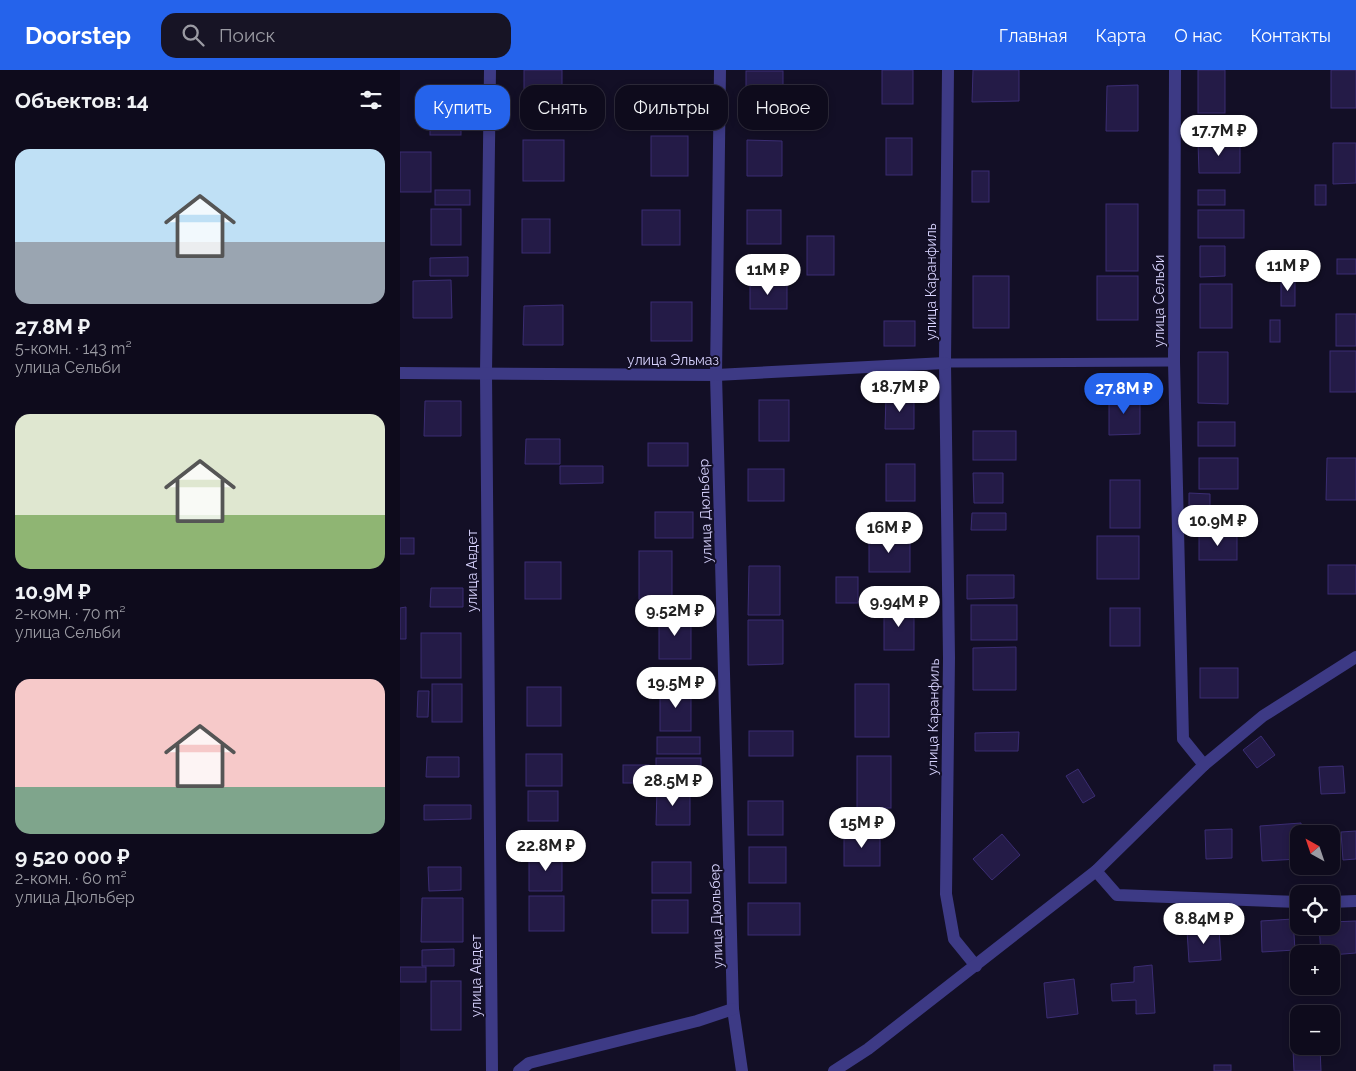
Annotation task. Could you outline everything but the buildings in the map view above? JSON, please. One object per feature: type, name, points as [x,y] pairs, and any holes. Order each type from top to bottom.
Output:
[{"type":"street","name":"улица Авдет","points":[[490,70],[486,373],[492,1071]]},
{"type":"street","name":"улица Дюльбер","points":[[720,70],[716,375],[733,1010],[742,1071]]},
{"type":"street","name":"улица Каранфиль","points":[[948,70],[945,363],[949,658],[946,894],[954,939],[976,966]]},
{"type":"street","name":"улица Сельби","points":[[1175,70],[1174,362],[1183,739],[1204,765]]},
{"type":"street","name":"улица Эльмаз","points":[[400,372],[716,375],[945,363]]},
{"type":"street","points":[[834,1071],[868,1049],[1096,871],[1204,765],[1263,716],[1356,657]]},
{"type":"street","points":[[1096,871],[1117,895],[1290,902]]},
{"type":"street","points":[[1340,902],[1356,901]]},
{"type":"street","points":[[519,1071],[529,1063],[697,1021],[733,1010]]},
{"type":"lane","points":[[945,363],[1174,362]]}]
